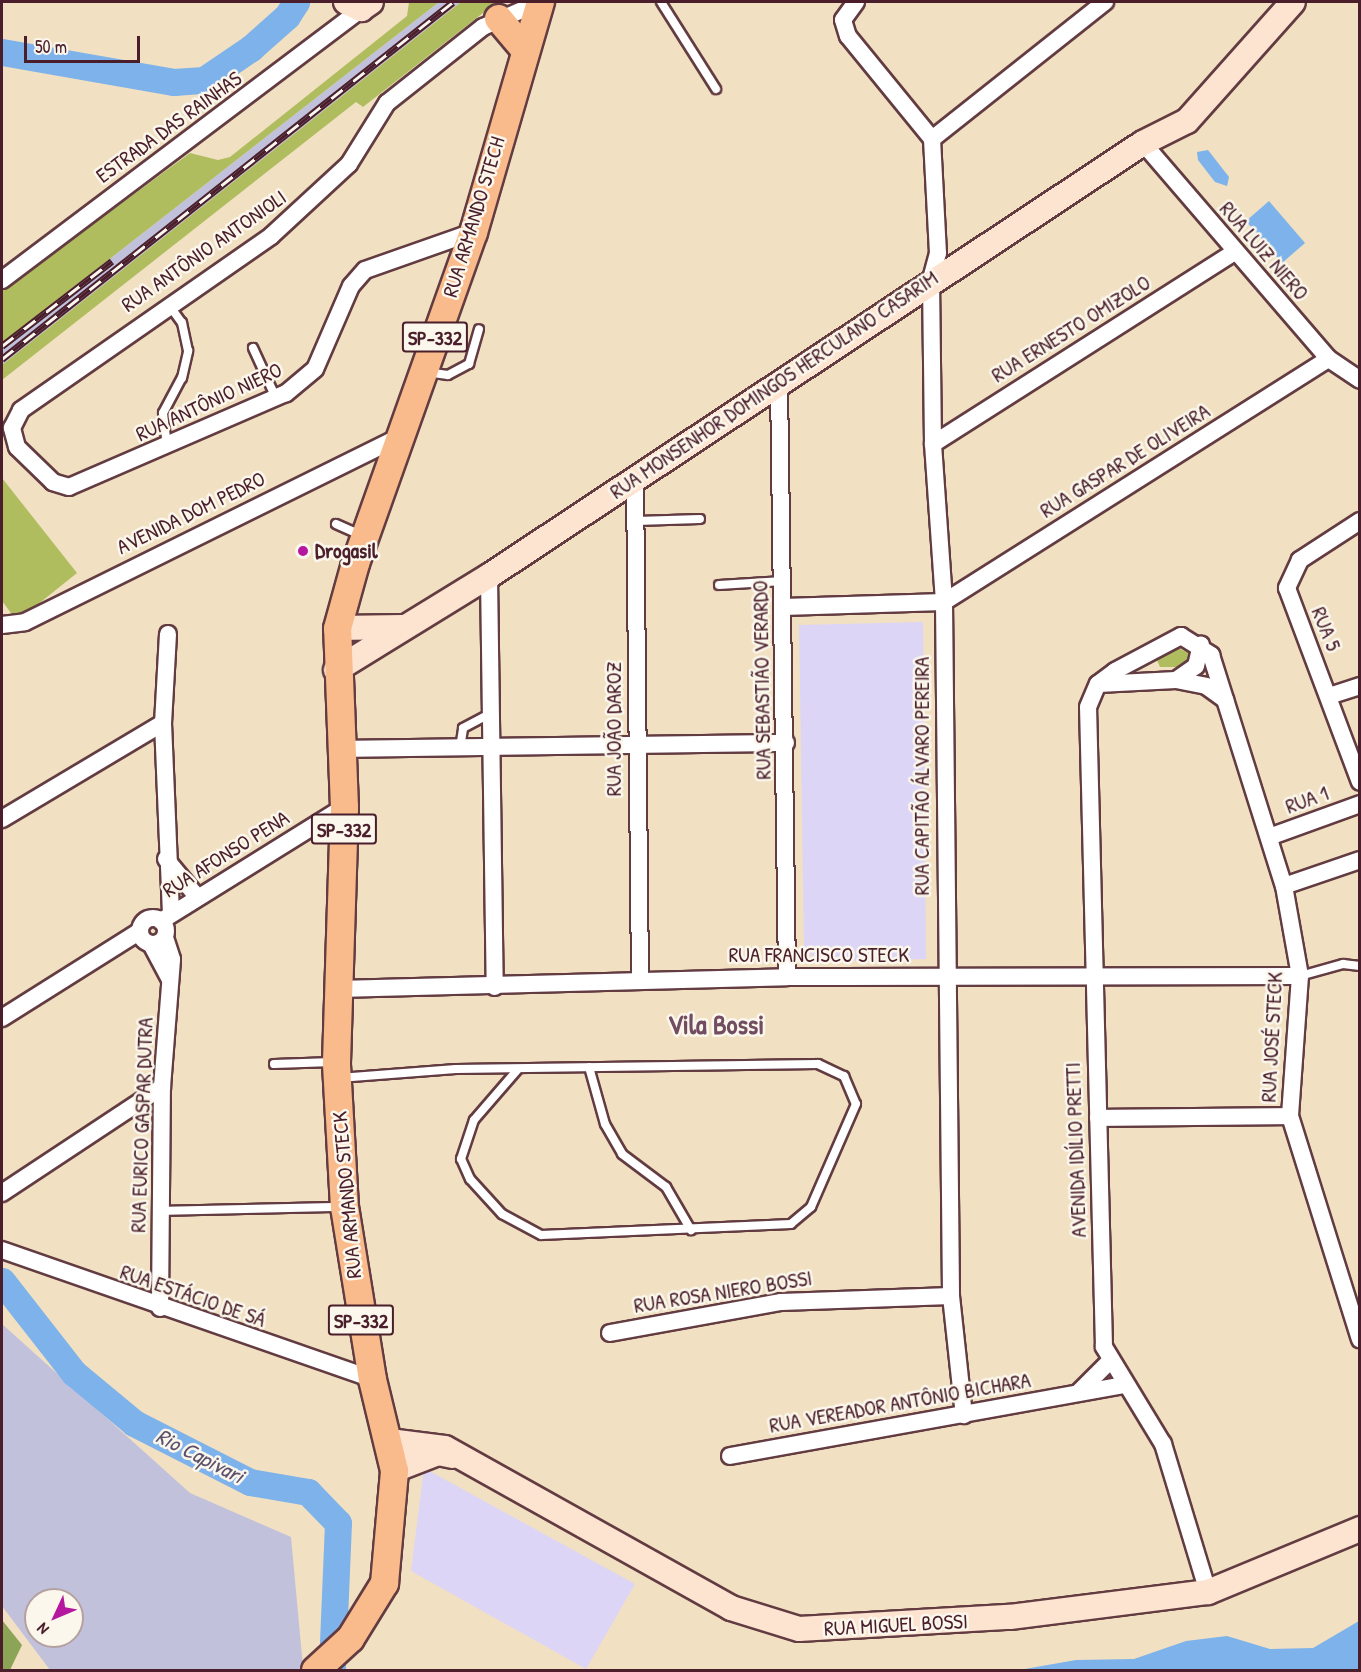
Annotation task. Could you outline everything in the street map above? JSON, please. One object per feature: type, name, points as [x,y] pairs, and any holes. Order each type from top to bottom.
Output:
[{"type":"main road","name":"RUA ARMANDO STECH","points":[[336,670],[337,628],[364,536],[473,232],[523,48],[539,2]]},
{"type":"main road","name":"RUA MONSENHOR DOMINGOS HERCULANO CASARIM","points":[[336,670],[489,576],[931,280],[1143,143],[1187,121],[1289,3]]},
{"type":"main road","points":[[498,18],[523,48]]},
{"type":"main road","points":[[337,628],[406,627]]},
{"type":"main road","name":"SP-332","points":[[336,670],[344,749],[338,989]]},
{"type":"main road","name":"RUA ARMANDO STECK","points":[[315,1671],[350,1638],[384,1583],[394,1470],[389,1441],[372,1379],[344,1207],[337,1070],[338,989]]},
{"type":"main road","name":"RUA MIGUEL BOSSI","points":[[389,1441],[430,1443],[461,1457],[730,1608],[782,1627],[838,1631],[1010,1617],[1208,1592],[1359,1529]]},
{"type":"main road","name":"RUA MIGUEL BOSSI","points":[[394,1470],[438,1453],[461,1457]]},
{"type":"street","name":"RUA ANTÔNIO ANTONIOLI","points":[[17,447],[12,429],[21,410],[168,303],[294,218],[354,158],[382,108],[498,18],[539,2]]},
{"type":"street","points":[[856,2],[843,20],[849,36],[932,139],[1105,2]]},
{"type":"street","name":"ESTRADA DAS RAINHAS","points":[[2,280],[359,4]]},
{"type":"street","name":"RUA CAPITÃO ÁLVARO PEREIRA","points":[[932,139],[938,253],[931,280],[933,444],[944,602],[944,978],[951,1296],[964,1415]]},
{"type":"street","name":"RUA LUIZ NIERO","points":[[1143,143],[1234,252],[1329,359],[1359,380]]},
{"type":"street","name":"RUA ANTÔNIO NIERO","points":[[17,447],[53,482],[69,487],[276,398],[308,379],[351,286],[365,270],[473,232]]},
{"type":"street","name":"RUA ERNESTO OMIZOLO","points":[[933,444],[1234,252]]},
{"type":"street","name":"RUA GASPAR DE OLIVEIRA","points":[[944,602],[1329,359]]},
{"type":"street","name":"RUA SEBASTIÃO VERARDO","points":[[779,382],[788,977]]},
{"type":"street","name":"AVENIDA DOM PEDRO","points":[[2,625],[25,622],[400,436]]},
{"type":"street","name":"RUA JOÃO DAROZ","points":[[635,478],[640,980]]},
{"type":"street","name":"RUA 5","points":[[1359,522],[1299,560],[1289,573],[1287,588],[1359,782]]},
{"type":"street","points":[[489,576],[489,714],[495,987]]},
{"type":"street","points":[[783,607],[944,602]]},
{"type":"street","name":"RUA EURICO GASPAR DUTRA","points":[[160,1308],[162,1087],[172,959],[158,929],[166,859],[163,723],[168,634]]},
{"type":"street","points":[[1098,684],[1142,654],[1180,636],[1201,645],[1196,666],[1176,680]]},
{"type":"street","name":"RUA JOSÉ STECK","points":[[1201,645],[1211,655],[1284,885],[1300,976],[1290,1116],[1359,1340]]},
{"type":"street","points":[[1142,654],[1141,668],[1149,680]]},
{"type":"street","points":[[1098,684],[1176,680],[1206,686],[1225,700]]},
{"type":"street","name":"AVENIDA IDÍLIO PRETTI","points":[[1098,684],[1088,718],[1104,1347],[1125,1385],[1144,1405],[1163,1444],[1208,1592]]},
{"type":"street","points":[[1329,696],[1359,686]]},
{"type":"street","points":[[2,819],[163,723]]},
{"type":"street","points":[[344,749],[490,749],[786,743]]},
{"type":"street","name":"RUA 1","points":[[1269,837],[1359,804]]},
{"type":"street","name":"RUA AFONSO PENA","points":[[2,1018],[158,929],[198,898],[344,807]]},
{"type":"street","points":[[166,859],[198,898]]},
{"type":"street","points":[[1284,885],[1359,860]]},
{"type":"street","name":"RUA FRANCISCO STECK","points":[[338,989],[495,987],[640,980],[788,977],[944,978],[1093,974],[1300,976]]},
{"type":"street","points":[[2,1193],[162,1087]]},
{"type":"street","points":[[1098,1118],[1290,1116]]},
{"type":"street","name":"RUA ESTÁCIO DE SÁ","points":[[2,1250],[160,1308],[372,1379]]},
{"type":"street","name":"RUA ROSA NIERO BOSSI","points":[[610,1333],[781,1302],[951,1296]]},
{"type":"street","points":[[1078,1394],[1110,1361]]},
{"type":"street","name":"RUA VEREADOR ANTÔNIO BICHARA","points":[[730,1456],[1125,1385]]},
{"type":"lane","points":[[661,2],[716,88]]},
{"type":"lane","points":[[167,446],[163,413],[182,378],[188,351],[182,324],[168,303]]},
{"type":"lane","points":[[423,372],[448,375],[469,364],[480,329]]},
{"type":"lane","points":[[253,348],[276,398]]},
{"type":"lane","points":[[636,521],[700,519]]},
{"type":"lane","points":[[336,524],[364,536]]},
{"type":"lane","points":[[719,585],[783,580]]},
{"type":"lane","points":[[460,749],[463,728],[489,714]]},
{"type":"lane","points":[[1300,976],[1343,964],[1359,966]]},
{"type":"lane","points":[[274,1064],[337,1070],[818,1064],[844,1076],[853,1092],[855,1116],[803,1217],[791,1224],[541,1235],[502,1214],[470,1179],[461,1159],[462,1142],[519,1069]]},
{"type":"lane","points":[[590,1067],[605,1124],[622,1154],[666,1187],[691,1230]]},
{"type":"lane","points":[[161,1211],[344,1207]]},
{"type":"shaded area","points":[[439,2],[461,2],[2,365],[2,343]]},
{"type":"shaded area","points":[[923,622],[926,959],[817,962],[804,947],[799,625]]},
{"type":"shaded area","points":[[2,1324],[190,1493],[291,1537],[303,1667],[299,1670],[50,1670],[34,1648],[84,1648],[84,1588],[24,1588],[24,1635],[2,1606]]},
{"type":"shaded area","points":[[424,1468],[635,1584],[586,1669],[411,1571]]},
{"type":"green space","points":[[409,2],[439,2],[2,343],[2,291],[190,153],[218,160],[230,157],[407,16]]},
{"type":"green space","points":[[461,2],[497,2],[363,107],[356,102],[2,380],[2,365]]},
{"type":"green space","points":[[2,478],[77,573],[17,621],[2,601]]},
{"type":"green space","points":[[1178,648],[1191,654],[1187,667],[1160,667],[1157,660]]},
{"type":"green space","points":[[2,1620],[22,1645],[10,1670],[2,1670]]},
{"type":"water","points":[[1208,150],[1229,177],[1227,186],[1215,182],[1198,160],[1197,152]]},
{"type":"water","points":[[1269,201],[1305,243],[1282,263],[1246,221]]},
{"type":"water","points":[[1359,1621],[1359,1670],[1019,1670],[1076,1660],[1134,1659],[1186,1641],[1227,1636],[1270,1649],[1313,1648]]},
{"type":"waterway","name":"Rio Capivari","points":[[2,52],[174,82],[204,80],[251,48],[287,16],[296,2]]},
{"type":"waterway","name":"Rio Capivari","points":[[2,1281],[74,1373],[134,1423],[250,1482],[308,1492],[338,1523],[332,1669]]},
{"type":"railway","points":[[2,359],[453,2]]},
{"type":"railway","points":[[2,346],[112,261]]},
{"type":"place","name":"Drogasil","points":[[303,551]]},
{"type":"district","name":"Vila Bossi","points":[[716,1025]]}]
